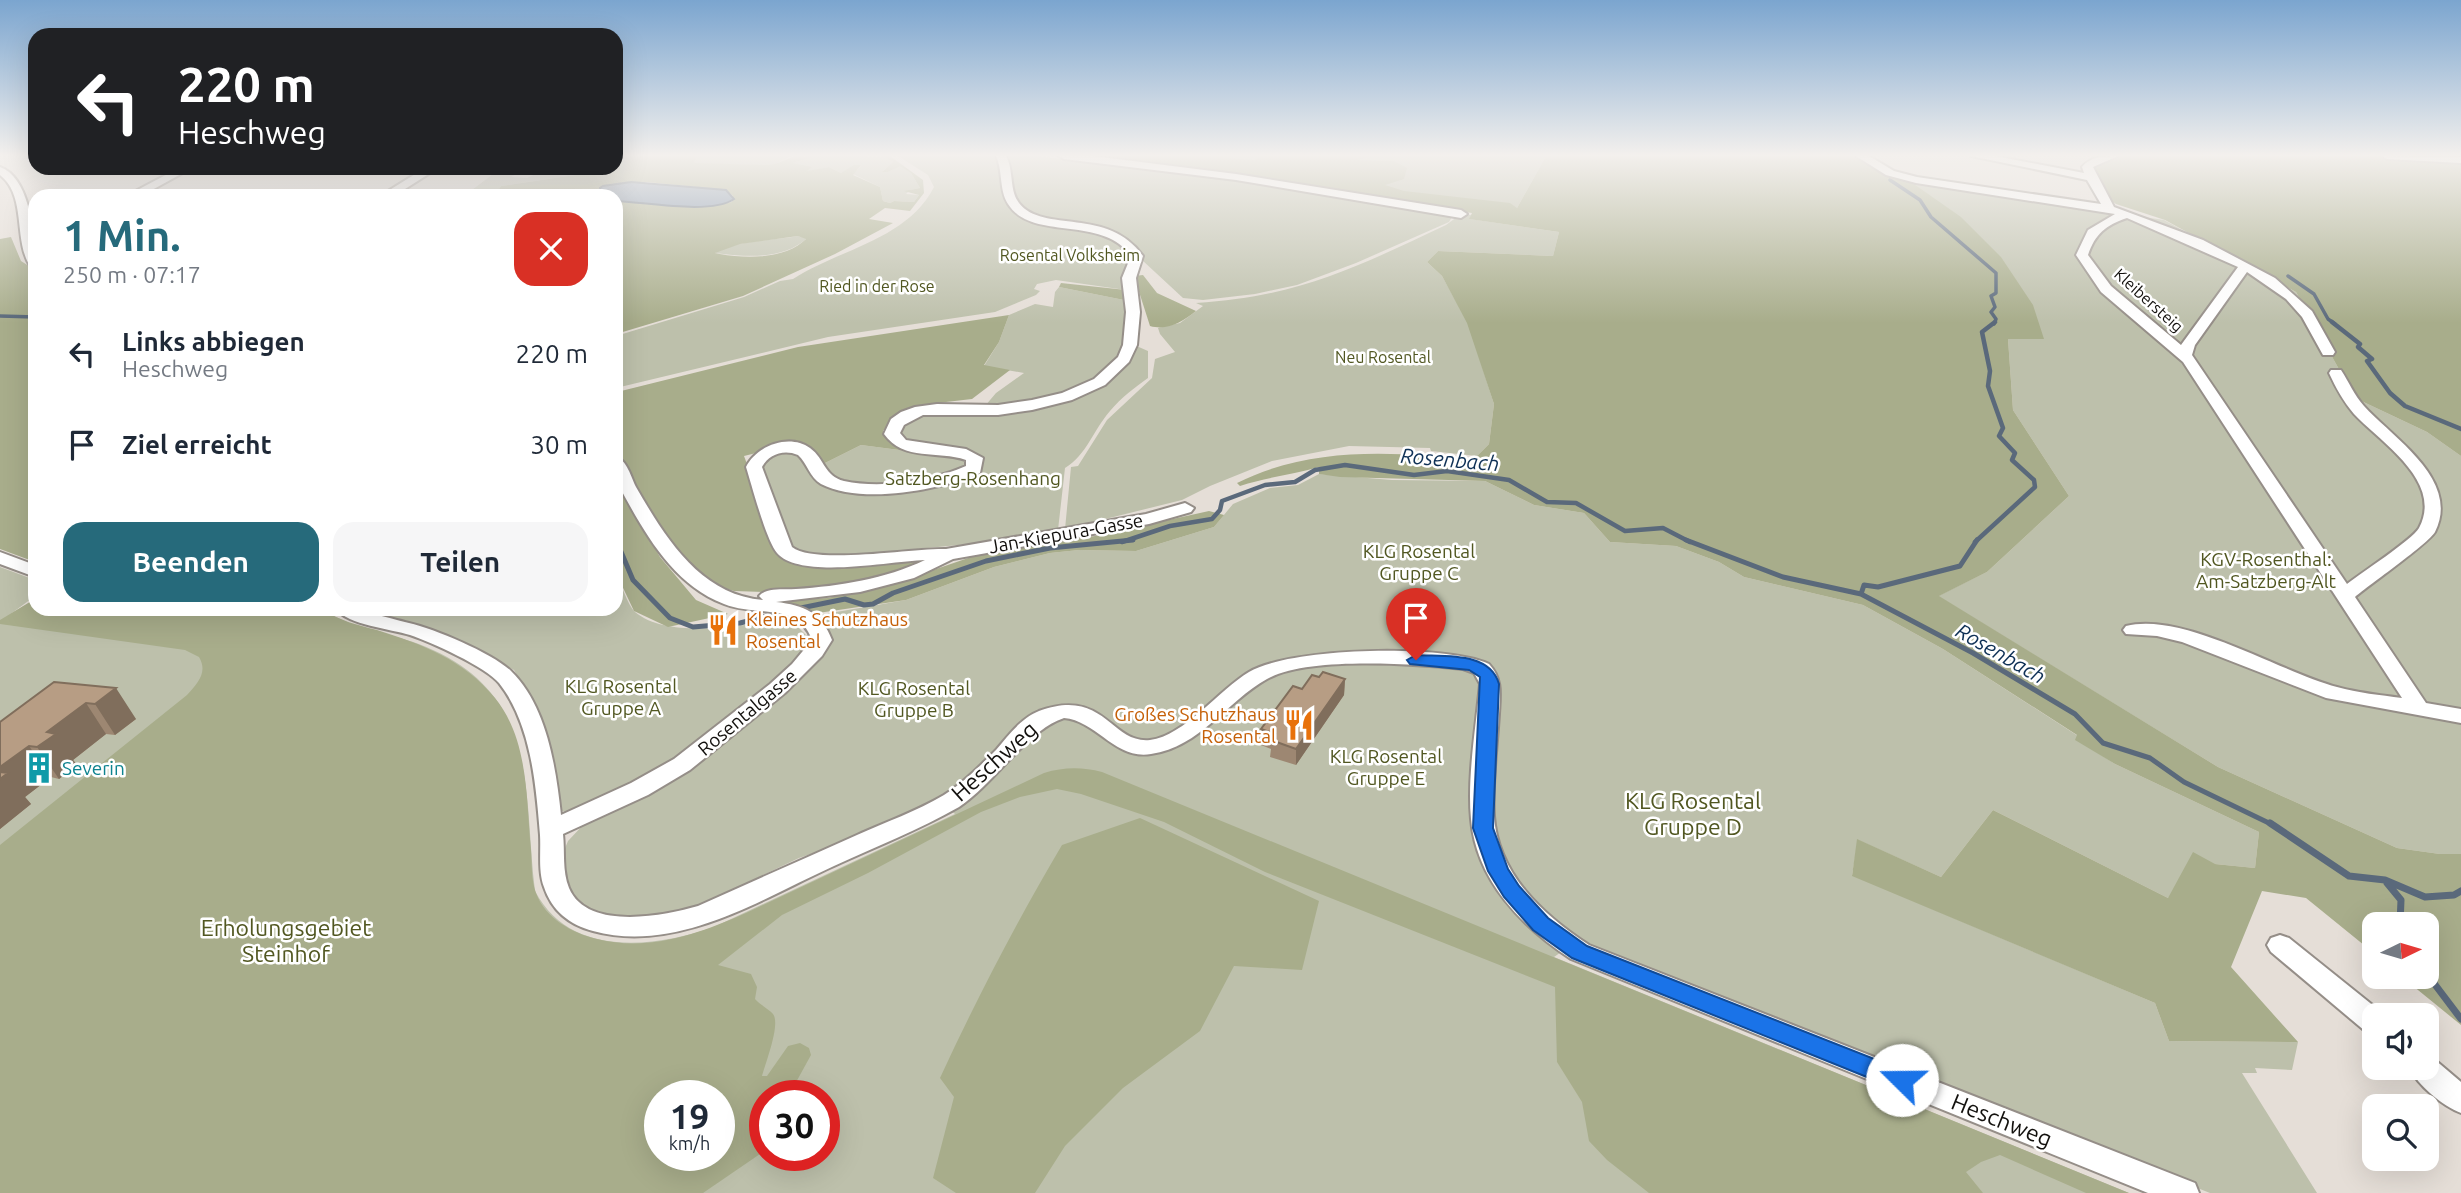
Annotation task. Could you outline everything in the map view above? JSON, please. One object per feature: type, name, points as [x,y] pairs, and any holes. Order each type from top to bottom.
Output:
[{"type":"street","points":[[24,212],[28,231]]},
{"type":"street","name":"Jan-Kiepura-Gasse","points":[[1025,212],[1040,218],[1094,229],[1123,240],[1133,249],[1137,256],[1128,280],[1133,317],[1130,346],[1125,358],[1101,380],[1058,398],[995,410],[933,408],[911,414],[897,422],[892,434],[904,445],[973,457],[976,464],[974,469],[957,476],[890,486],[849,486],[825,479],[813,466],[809,454],[796,448],[768,452],[757,460],[754,467],[784,550],[794,558],[819,562],[923,554],[946,555],[1138,521],[1185,508]]},
{"type":"street","points":[[1447,212],[1461,214]]},
{"type":"street","points":[[2119,212],[2245,266],[2273,282],[2309,316],[2328,352]]},
{"type":"street","name":"Kleibersteig","points":[[2127,214],[2100,222],[2089,234],[2082,255],[2106,289],[2185,355]]},
{"type":"street","points":[[2245,266],[2188,345],[2185,355],[2418,707]]},
{"type":"street","points":[[2336,373],[2349,398],[2387,434],[2418,470],[2432,499],[2431,523],[2426,532],[2345,595]]},
{"type":"street","name":"Rosentalgasse","points":[[551,830],[668,774],[690,760],[779,687],[821,646],[821,635],[796,611],[747,605],[719,594],[692,577],[666,552],[623,480]]},
{"type":"street","name":"Jan-Kiepura-Gasse","points":[[719,594],[776,596],[828,593],[909,572],[946,555]]},
{"type":"street","points":[[0,558],[28,568]]},
{"type":"street","name":"Heschweg","points":[[366,616],[451,645],[504,674],[514,689],[537,739],[556,884],[561,897],[569,907],[591,920],[616,926],[649,927],[679,923],[753,893],[956,799],[975,784],[1035,722],[1051,714],[1073,711],[1088,714],[1124,744],[1142,748],[1169,741],[1260,674],[1285,664],[1311,661],[1416,660],[1471,665],[1488,675],[1490,684],[1482,812],[1490,853],[1511,892],[1540,924],[1560,940],[1580,952],[2184,1193]]},
{"type":"street","points":[[2133,630],[2174,633],[2333,692],[2461,716]]},
{"type":"street","points":[[2280,945],[2362,1012]]},
{"type":"street","points":[[2438,1080],[2461,1100]]},
{"type":"green space","points":[[623,212],[880,212],[869,219],[893,223],[835,254],[743,296],[623,332]],"holes":[[[798,236],[806,239],[797,246],[763,256],[715,253],[740,244]]]},
{"type":"green space","points":[[915,212],[1420,212],[1452,217],[1449,222],[1356,263],[1297,285],[1255,294],[1203,300],[1183,298],[1142,260],[1132,242],[1101,229],[1096,232],[1119,241],[1132,255],[1126,290],[1056,280],[1037,284],[1034,289],[1040,291],[1036,295],[995,312],[828,337],[623,386],[623,334],[793,279],[871,242],[907,220]]},
{"type":"green space","points":[[1463,212],[1953,212],[1961,217],[2001,257],[2033,305],[2044,339],[2008,339],[2013,410],[2069,496],[1987,572],[1939,596],[2218,767],[2397,848],[2461,854],[2461,1025],[2439,1007],[2439,1003],[2434,1003],[2417,989],[2440,989],[2440,912],[2362,912],[2362,943],[2306,898],[2262,891],[2231,967],[2298,1042],[2169,1041],[2155,1003],[1852,876],[1857,839],[1941,877],[1993,810],[2168,898],[2193,852],[2215,864],[2255,868],[2259,832],[2115,764],[2075,740],[2077,735],[1943,649],[1863,605],[1744,577],[1719,562],[1676,546],[1610,542],[1584,513],[1534,505],[1485,481],[1340,477],[1319,474],[1319,467],[1240,486],[1237,483],[1266,471],[1325,457],[1385,454],[1477,460],[1477,456],[1489,444],[1494,404],[1467,323],[1442,276],[1427,262],[1438,251],[1553,256],[1559,232],[1469,219],[1472,213]]},
{"type":"green space","name":"KGV-Rosenthal: Am-Satzberg-Alt","points":[[1929,212],[2109,212],[2164,220],[2296,292],[2355,398],[2427,432],[2461,456],[2461,854],[2397,848],[2218,767],[1938,596],[1987,572],[2069,496],[2013,410],[2008,339]]},
{"type":"green space","points":[[2139,212],[2461,212],[2461,456],[2427,432],[2355,398],[2296,292],[2165,220]]},
{"type":"green space","name":"Neu Rosental","points":[[1461,214],[1471,215],[1470,219],[1559,232],[1553,256],[1438,251],[1427,262],[1442,276],[1468,323],[1494,404],[1489,444],[1477,456],[1431,451],[1430,448],[1349,446],[1272,461],[1182,500],[1065,529],[1071,467],[1078,466],[1107,420],[1152,378],[1155,359],[1175,352],[1158,328],[1180,323],[1203,306],[1196,303],[1266,294],[1326,278],[1446,225]]},
{"type":"green space","points":[[798,236],[807,238],[798,245],[776,253],[751,256],[715,253],[742,243]]},
{"type":"green space","points":[[11,237],[21,261],[28,266],[28,559],[0,549],[0,239]]},
{"type":"green space","points":[[1143,275],[1157,293],[1196,311],[1174,324],[1150,326],[1134,276]]},
{"type":"green space","points":[[1061,283],[1126,290],[1129,301],[1059,287]]},
{"type":"green space","name":"Satzberg-Rosenhang","points":[[1059,287],[1129,301],[1125,341],[1148,351],[1148,378],[1115,406],[1079,457],[1065,468],[1058,530],[1000,541],[834,557],[818,557],[795,551],[763,466],[768,458],[782,452],[790,453],[821,465],[861,445],[907,451],[915,444],[905,439],[901,431],[915,418],[936,413],[979,413],[996,393],[1024,373],[984,366],[999,342],[1009,315],[1035,304],[1053,307],[1055,292]]},
{"type":"green space","points":[[1009,315],[999,342],[984,365],[1010,370],[972,399],[920,405],[898,414],[883,431],[909,447],[907,451],[861,445],[821,465],[814,450],[797,443],[744,456],[782,557],[802,565],[918,560],[920,563],[830,589],[794,593],[734,591],[718,586],[681,559],[628,474],[623,460],[623,391],[798,347]]},
{"type":"green space","points":[[1319,474],[1392,480],[1485,481],[1534,505],[1584,513],[1610,542],[1676,546],[1719,562],[1744,577],[1863,605],[1943,649],[2078,736],[2076,739],[2115,764],[2259,832],[2255,868],[2215,864],[2168,898],[1993,810],[1941,877],[1858,840],[1852,875],[2155,1003],[2169,1041],[2298,1042],[2292,1070],[2255,1068],[2257,1073],[2242,1073],[2317,1193],[2210,1193],[1577,941],[1554,957],[2129,1193],[0,1193],[0,567],[28,577],[28,601],[12,613],[28,603],[28,616],[334,616],[363,628],[420,644],[468,670],[492,695],[509,722],[520,753],[526,785],[535,891],[550,913],[569,928],[591,937],[640,943],[666,940],[714,927],[955,814],[939,800],[843,843],[799,858],[675,917],[615,917],[585,907],[571,894],[564,880],[563,853],[568,841],[585,823],[709,755],[820,659],[829,637],[819,615],[906,600],[994,567],[1050,553],[1079,550],[1136,551],[1214,527],[1233,504],[1270,488],[1298,485]]},
{"type":"green space","points":[[623,492],[660,557],[696,600],[728,614],[668,627],[634,611],[623,588]]},
{"type":"green space","points":[[1209,511],[1224,515],[1214,527],[1136,551],[1079,550],[1050,553],[994,567],[906,600],[818,613],[784,604],[783,600],[828,598],[913,577],[974,556],[1101,535]]},
{"type":"green space","name":"KLG Rosental Gruppe A","points":[[623,590],[635,612],[650,621],[668,626],[732,627],[790,619],[812,641],[808,653],[667,767],[568,813],[559,810],[540,719],[514,670],[429,628],[386,616],[623,616]]},
{"type":"green space","name":"Erholungsgebiet Steinhof","points":[[28,603],[28,616],[335,616],[410,641],[456,663],[495,698],[514,732],[524,771],[533,883],[540,902],[560,923],[597,939],[654,942],[710,928],[1044,773],[1066,769],[1095,770],[2129,1193],[2086,1193],[2000,1155],[1981,1162],[1966,1172],[1983,1193],[1649,1193],[1607,1160],[1589,1141],[1582,1102],[1557,1062],[1555,987],[1265,872],[1164,822],[1081,794],[1057,789],[1020,797],[981,812],[868,873],[782,915],[718,965],[751,974],[757,987],[755,999],[773,1014],[775,1019],[774,1035],[762,1076],[767,1076],[788,1046],[800,1043],[809,1048],[811,1055],[797,1080],[749,1080],[749,1162],[703,1193],[0,1193],[0,845],[187,695],[198,682],[202,662],[199,657],[185,650],[0,624],[0,620]]},
{"type":"green space","points":[[1140,818],[1319,901],[1302,970],[1234,966],[1200,1031],[1123,1088],[1065,1146],[1035,1193],[956,1193],[933,1178],[954,1097],[940,1078],[968,1019],[1013,931],[1062,845]]},
{"type":"building","name":"Großes Schutzhaus Rosental","points":[[1323,672],[1345,679],[1296,749],[1271,740],[1275,734],[1261,729],[1293,686],[1302,689],[1312,675],[1319,677]]},
{"type":"building","points":[[54,682],[116,688],[95,704],[86,703],[47,732],[56,734],[37,747],[29,746],[0,767],[0,722]]},
{"type":"waterway","points":[[1928,212],[1996,273],[1996,293],[1991,296],[1995,307],[1991,312],[1996,319],[1995,322]]},
{"type":"waterway","name":"Rosenbach","points":[[2288,276],[2314,294],[2328,319],[2335,324]]},
{"type":"waterway","name":"Rosenbach","points":[[0,316],[28,317]]},
{"type":"waterway","points":[[1977,540],[2035,487],[2034,480],[2012,460],[2015,453],[1999,436],[2003,428],[1988,386],[1990,371],[1982,332],[1995,322]]},
{"type":"waterway","name":"Rosenbach","points":[[2332,322],[2360,344],[2358,347],[2372,359],[2367,361],[2390,393],[2405,406],[2461,429]]},
{"type":"waterway","name":"Rosenbach","points":[[1126,541],[1170,526],[1212,519],[1220,510],[1222,501],[1265,485],[1295,482],[1315,470],[1345,465],[1414,475],[1447,471],[1509,480],[1547,502],[1576,503],[1625,531],[1663,528],[1687,540]]},
{"type":"waterway","name":"Rosenbach","points":[[1126,541],[1133,540]]},
{"type":"waterway","name":"Rosenbach","points":[[1687,540],[1783,577],[1861,594]]},
{"type":"waterway","points":[[1861,594],[1864,585],[1878,587],[1960,566],[1977,540]]},
{"type":"waterway","name":"Rosenbach","points":[[796,609],[845,599],[864,605],[873,604],[893,593],[986,561],[1050,548],[1126,541]]},
{"type":"waterway","name":"Rosenbach","points":[[1122,542],[1126,541]]},
{"type":"waterway","name":"Rosenbach","points":[[623,556],[633,580],[670,618],[693,627],[740,623],[783,612]]},
{"type":"waterway","name":"Rosenbach","points":[[1861,594],[1973,653],[2075,714],[2103,743],[2150,758],[2184,782],[2273,825]]},
{"type":"waterway","name":"Rosenbach","points":[[2273,825],[2349,876],[2385,880],[2425,897],[2454,895],[2461,891]]},
{"type":"waterway","points":[[2387,883],[2401,900],[2400,912]]},
{"type":"waterway","points":[[2438,989],[2461,1019]]},
{"type":"place","name":"Kleines Schutzhaus Rosental","points":[[723,630]]},
{"type":"place","name":"Großes Schutzhaus Rosental","points":[[1299,725]]},
{"type":"place","name":"Severin","points":[[39,768]]},
{"type":"route","points":[[1416,660],[1471,665],[1488,675],[1490,684],[1483,828],[1490,853],[1511,892],[1540,924],[1580,952],[1902,1080]]},
{"type":"park label","name":"Rosental Volksheim","points":[[1070,255]]},
{"type":"park label","name":"Ried in der Rose","points":[[877,286]]},
{"type":"park label","name":"KLG Rosental Gruppe C","points":[[1419,562]]},
{"type":"park label","name":"KLG Rosental Gruppe B","points":[[914,699]]},
{"type":"park label","name":"KLG Rosental Gruppe E","points":[[1386,767]]},
{"type":"park label","name":"KLG Rosental Gruppe D","points":[[1693,813]]}]
